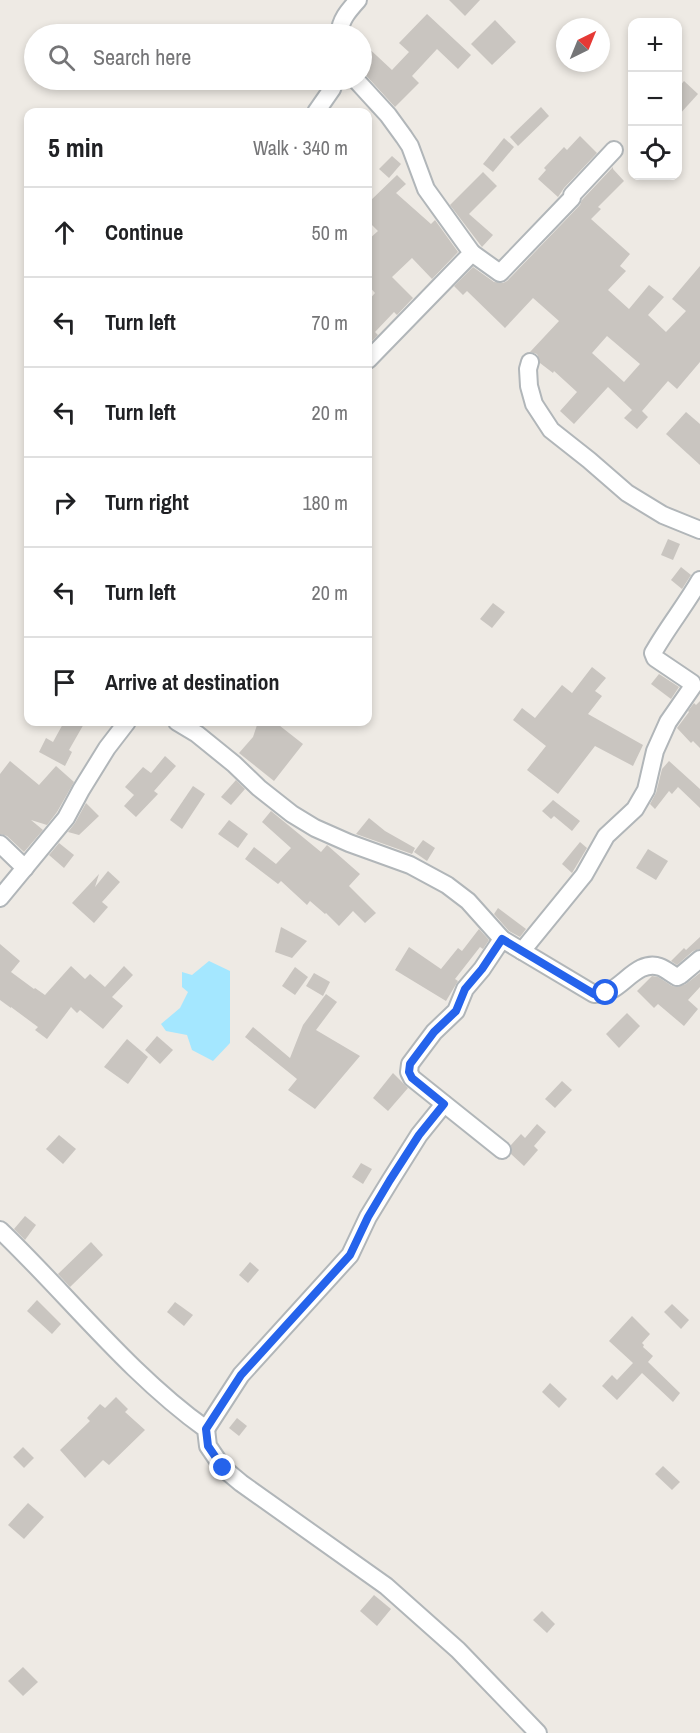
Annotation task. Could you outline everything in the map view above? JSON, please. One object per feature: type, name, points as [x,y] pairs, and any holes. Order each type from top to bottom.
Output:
[{"type":"street","points":[[342,24],[347,12],[358,0]]},
{"type":"street","points":[[319,108],[331,90]]},
{"type":"street","points":[[365,90],[388,115],[410,146],[426,189],[472,253],[500,273],[558,214],[572,195],[614,150]]},
{"type":"street","points":[[372,356],[472,253]]},
{"type":"street","points":[[530,362],[529,386],[534,404],[551,430],[589,459],[627,493],[663,515],[700,530]]},
{"type":"street","points":[[522,951],[584,875],[606,836],[635,809],[646,790],[655,751],[668,722],[693,686],[692,683],[655,658],[653,653],[665,631],[700,580]]},
{"type":"street","points":[[0,898],[66,818],[107,748],[124,726]]},
{"type":"street","points":[[184,726],[197,734],[292,814],[315,828],[410,865],[447,885],[468,901],[502,939],[594,994],[606,993],[616,988],[639,969],[650,966],[659,966],[677,977],[700,959]]},
{"type":"street","points":[[0,844],[25,868]]},
{"type":"street","points":[[502,939],[465,989],[456,1011],[434,1032],[410,1064],[409,1072],[412,1078],[502,1150]]},
{"type":"street","points":[[444,1104],[419,1135],[390,1180],[368,1217],[350,1255],[241,1375],[206,1429],[208,1446],[223,1468],[241,1483],[386,1586],[458,1650],[538,1733]]},
{"type":"street","points":[[0,1230],[64,1293],[128,1362],[206,1429]]},
{"type":"water","points":[[209,961],[230,971],[230,1043],[213,1061],[192,1050],[187,1035],[166,1031],[161,1024],[180,1008],[188,992],[182,987],[182,972],[192,975]]},
{"type":"building","points":[[449,0],[480,0],[465,16]]},
{"type":"building","points":[[427,14],[471,55],[458,69],[437,49],[412,76],[419,83],[395,107],[372,82],[372,51],[392,70],[409,52],[399,43]]},
{"type":"building","points":[[495,20],[516,42],[492,65],[471,44]]},
{"type":"building","points":[[684,81],[698,94],[682,112],[682,83]]},
{"type":"building","points":[[541,107],[549,116],[518,146],[510,137]]},
{"type":"building","points":[[580,136],[597,153],[558,197],[538,179],[546,170],[544,168],[564,147],[567,150]]},
{"type":"building","points":[[504,138],[514,147],[493,172],[483,164]]},
{"type":"building","points":[[392,156],[401,164],[389,178],[379,169]]},
{"type":"building","points":[[613,167],[624,181],[598,207],[601,209],[591,219],[630,254],[620,266],[626,271],[608,290],[629,309],[649,285],[664,297],[648,315],[666,332],[686,311],[672,299],[700,266],[700,362],[677,389],[668,381],[642,411],[648,417],[637,429],[624,418],[632,410],[608,387],[574,424],[560,411],[577,392],[554,371],[553,373],[540,363],[537,354],[530,352],[559,321],[533,298],[505,328],[467,291],[463,295],[454,286],[473,267],[494,282],[507,281],[580,205]],"holes":[[[607,336],[640,364],[624,382],[592,353]]]},
{"type":"building","points":[[483,172],[497,186],[469,214],[493,235],[482,247],[450,205]]},
{"type":"building","points":[[397,175],[406,184],[396,193],[431,224],[435,220],[458,252],[432,279],[412,258],[392,277],[413,298],[397,315],[394,312],[375,332],[378,335],[372,341],[372,296],[375,293],[372,290],[372,236],[378,231],[372,225],[372,199]]},
{"type":"building","points":[[686,412],[700,424],[700,465],[666,434]]},
{"type":"building","points":[[668,539],[680,544],[673,560],[661,555]]},
{"type":"building","points":[[681,567],[691,575],[682,589],[671,580]]},
{"type":"building","points":[[493,603],[505,612],[492,628],[480,619]]},
{"type":"building","points":[[592,667],[606,678],[595,691],[602,696],[588,714],[643,745],[633,766],[595,746],[558,794],[527,770],[546,746],[513,720],[522,708],[535,718],[562,685],[572,693]]},
{"type":"building","points":[[659,674],[679,687],[671,699],[651,684]]},
{"type":"building","points":[[700,701],[700,748],[693,741],[691,743],[677,728],[694,703],[696,705]]},
{"type":"building","points":[[62,726],[83,726],[69,750],[72,752],[65,766],[39,752],[46,738],[53,742]]},
{"type":"building","points":[[257,726],[280,726],[303,744],[274,781],[239,753],[253,737]]},
{"type":"building","points":[[165,756],[176,766],[154,791],[158,794],[136,817],[124,806],[134,795],[125,787],[143,767],[151,773]]},
{"type":"building","points":[[10,761],[39,785],[56,766],[74,782],[47,825],[31,820],[43,830],[24,852],[7,836],[0,834],[0,774]]},
{"type":"building","points":[[669,761],[700,789],[700,808],[678,787],[672,794],[669,791],[655,809],[650,804],[656,793],[662,769]]},
{"type":"building","points":[[236,780],[245,789],[231,805],[221,797]]},
{"type":"building","points":[[193,786],[205,794],[182,829],[170,820]]},
{"type":"building","points":[[553,800],[580,821],[572,831],[554,816],[551,819],[542,811]]},
{"type":"building","points":[[86,803],[99,816],[79,835],[68,832],[75,823]]},
{"type":"building","points":[[271,811],[321,852],[327,845],[360,874],[349,886],[376,913],[365,923],[353,911],[339,926],[310,901],[307,905],[281,881],[278,884],[245,859],[254,847],[276,864],[291,848],[262,822]]},
{"type":"building","points":[[369,818],[385,831],[415,848],[412,854],[356,834]]},
{"type":"building","points":[[229,820],[248,834],[238,848],[218,834]]},
{"type":"building","points":[[423,840],[435,848],[427,861],[414,852]]},
{"type":"building","points":[[580,842],[587,848],[572,873],[562,864]]},
{"type":"building","points":[[59,843],[74,855],[64,868],[49,855]]},
{"type":"building","points":[[648,849],[668,861],[656,880],[636,868]]},
{"type":"building","points":[[108,871],[120,882],[102,902],[108,907],[94,923],[72,903],[99,874],[95,887]]},
{"type":"building","points":[[498,908],[526,929],[520,937],[509,931],[494,914]]},
{"type":"building","points":[[281,927],[307,941],[292,958],[275,952]]},
{"type":"building","points":[[479,929],[489,940],[483,949],[480,947],[455,979],[458,981],[446,1001],[395,970],[409,947],[441,969],[458,948],[462,951]]},
{"type":"building","points":[[700,937],[700,949],[693,951],[677,965],[671,961],[684,948],[686,950]]},
{"type":"building","points":[[0,944],[20,961],[11,972],[45,995],[71,966],[85,979],[90,974],[105,987],[124,966],[133,975],[112,997],[123,1006],[103,1029],[80,1010],[77,1013],[71,1007],[47,1039],[35,1030],[38,1027],[0,1000]]},
{"type":"building","points":[[295,967],[308,977],[295,995],[282,986]]},
{"type":"building","points":[[314,973],[330,982],[323,996],[306,986]]},
{"type":"building","points":[[700,973],[700,987],[688,1000],[698,1009],[684,1026],[658,1004],[654,1008],[637,991],[652,976],[677,987],[686,984]]},
{"type":"building","points":[[326,994],[337,1002],[316,1030],[360,1056],[315,1109],[288,1090],[297,1079],[245,1037],[253,1027],[290,1058],[303,1025]]},
{"type":"building","points":[[627,1013],[640,1026],[619,1048],[606,1034]]},
{"type":"building","points":[[157,1036],[173,1050],[160,1064],[145,1050]]},
{"type":"building","points":[[127,1039],[148,1057],[128,1084],[104,1067]]},
{"type":"building","points":[[393,1073],[408,1088],[388,1111],[373,1098]]},
{"type":"building","points":[[562,1081],[572,1090],[555,1108],[545,1099]]},
{"type":"building","points":[[537,1124],[546,1132],[534,1146],[538,1150],[524,1166],[511,1154],[511,1145],[521,1134],[525,1138]]},
{"type":"building","points":[[59,1135],[76,1149],[63,1164],[46,1149]]},
{"type":"building","points":[[361,1163],[372,1169],[363,1184],[352,1177]]},
{"type":"building","points":[[25,1216],[36,1225],[25,1240],[14,1229]]},
{"type":"building","points":[[91,1242],[103,1255],[70,1287],[58,1274]]},
{"type":"building","points":[[250,1262],[259,1270],[248,1283],[239,1275]]},
{"type":"building","points":[[37,1300],[61,1324],[52,1334],[27,1311]]},
{"type":"building","points":[[175,1302],[193,1315],[184,1326],[167,1312]]},
{"type":"building","points":[[672,1304],[689,1320],[681,1329],[664,1312]]},
{"type":"building","points":[[632,1316],[650,1334],[642,1343],[643,1347],[653,1356],[648,1362],[680,1393],[673,1402],[642,1373],[617,1400],[602,1386],[612,1375],[617,1380],[633,1363],[609,1341]]},
{"type":"building","points":[[550,1383],[567,1399],[559,1408],[542,1392]]},
{"type":"building","points":[[116,1397],[128,1409],[125,1412],[145,1430],[109,1465],[103,1460],[85,1478],[60,1450],[90,1421],[87,1418],[100,1404],[105,1408]]},
{"type":"building","points":[[237,1418],[247,1426],[239,1436],[229,1428]]},
{"type":"building","points":[[23,1447],[34,1458],[24,1468],[13,1457]]},
{"type":"building","points":[[663,1466],[680,1482],[672,1490],[655,1474]]},
{"type":"building","points":[[28,1503],[44,1517],[24,1539],[8,1525]]},
{"type":"building","points":[[374,1595],[391,1609],[377,1626],[360,1611]]},
{"type":"building","points":[[542,1611],[555,1624],[547,1633],[533,1620]]},
{"type":"building","points":[[23,1667],[38,1682],[23,1696],[8,1681]]},
{"type":"route","points":[[223,1468],[208,1446],[206,1429],[241,1375],[350,1255],[368,1217],[390,1180],[419,1135],[444,1104],[412,1078],[409,1072],[410,1064],[434,1032],[456,1011],[465,989],[502,939],[594,994],[606,993]]}]
